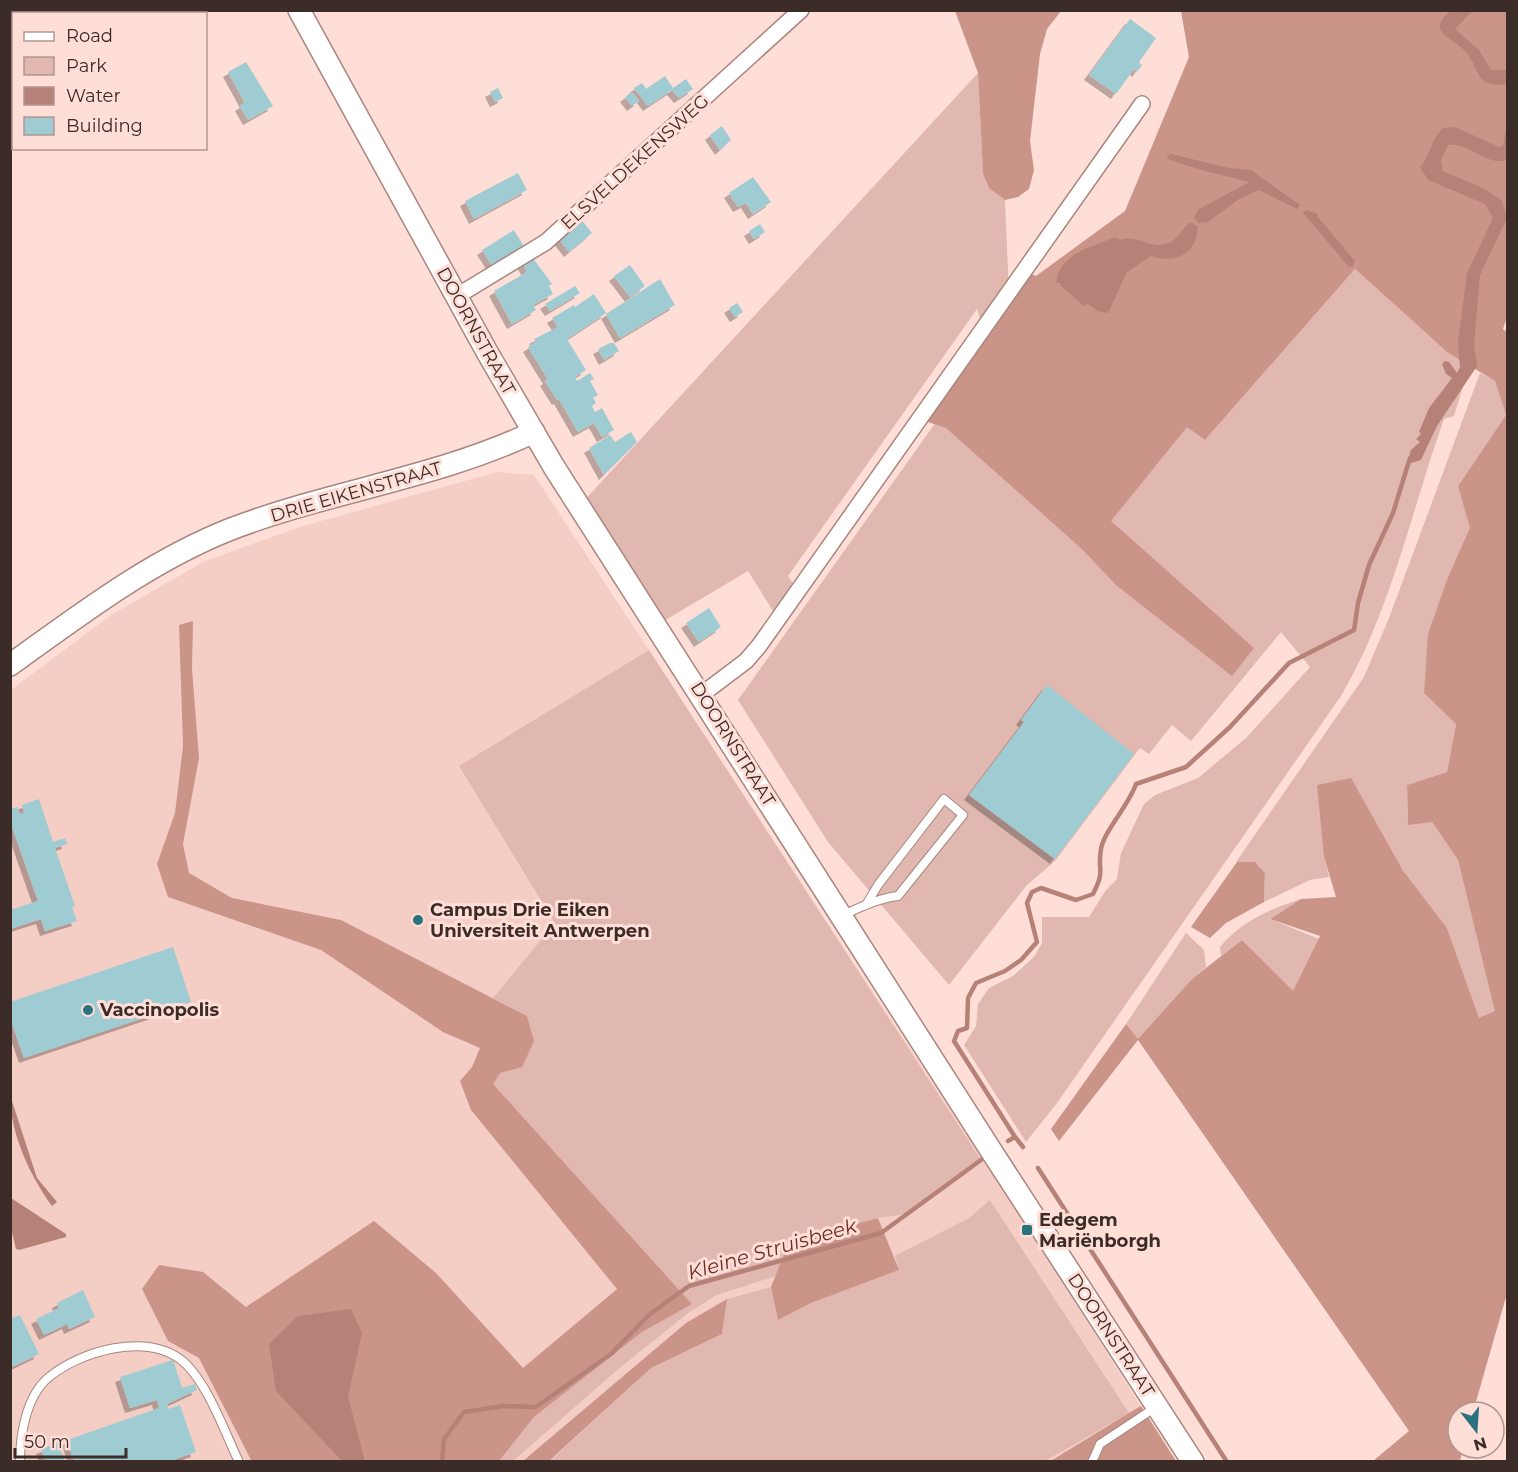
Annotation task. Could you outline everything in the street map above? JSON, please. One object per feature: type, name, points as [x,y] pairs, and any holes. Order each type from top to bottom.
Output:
[{"type":"street","name":"DOORNSTRAAT","points":[[299,10],[534,432],[990,1149],[1193,1461]]},
{"type":"street","name":"ELSVELDEKENSWEG","points":[[457,296],[546,242],[801,10]]},
{"type":"street","points":[[701,695],[746,661],[759,646],[1142,104]]},
{"type":"street","name":"DRIE EIKENSTRAAT","points":[[10,664],[129,581],[182,559],[265,517],[456,464],[494,451],[534,432]]},
{"type":"lane","points":[[842,916],[884,897],[898,896],[963,815],[944,799],[878,885],[866,905]]},
{"type":"lane","points":[[20,1461],[20,1443],[31,1402],[48,1378],[80,1359],[119,1348],[155,1347],[181,1359],[200,1382],[239,1461]]},
{"type":"lane","points":[[1092,1461],[1100,1444],[1157,1406]]},
{"type":"shaded area","points":[[955,11],[1061,11],[1047,29],[1040,54],[1030,141],[1034,170],[1029,189],[1018,197],[1005,200],[989,188],[983,174],[978,73]]},
{"type":"shaded area","points":[[1181,11],[1507,11],[1508,314],[1503,329],[1508,333],[1508,1290],[1476,1400],[1446,1400],[1446,1460],[1460,1461],[1373,1461],[1409,1431],[1138,1040],[1059,1141],[1051,1129],[1126,1024],[1138,1039],[1193,978],[1242,940],[1293,991],[1320,936],[1270,919],[1301,899],[1336,897],[1324,857],[1317,785],[1351,778],[1402,869],[1447,928],[1479,1018],[1495,1011],[1458,860],[1432,822],[1408,825],[1407,785],[1447,772],[1456,724],[1424,693],[1428,634],[1448,577],[1470,528],[1458,486],[1506,415],[1495,381],[1447,352],[1355,269],[1205,440],[1187,427],[1111,521],[1254,648],[1232,676],[1116,585],[1082,549],[946,428],[919,419],[1025,271],[1036,276],[1125,211],[1189,57]]},
{"type":"shaded area","name":"Campus Drie Eiken Universiteit Antwerpen","points":[[497,472],[534,475],[1012,1204],[1176,1461],[11,1462],[11,690],[111,615],[205,561],[303,526]]},
{"type":"shaded area","points":[[193,621],[192,669],[199,758],[183,844],[189,873],[232,898],[341,920],[527,1016],[534,1041],[522,1067],[500,1073],[493,1084],[692,1304],[642,1332],[534,1417],[499,1461],[252,1462],[199,1358],[168,1341],[142,1289],[159,1265],[203,1272],[246,1307],[374,1221],[436,1273],[523,1368],[617,1289],[471,1110],[460,1081],[472,1067],[480,1048],[443,1032],[321,950],[168,897],[157,864],[175,813],[183,746],[179,625]]},
{"type":"shaded area","points":[[1237,862],[1255,862],[1265,873],[1264,902],[1226,923],[1210,938],[1191,927]]},
{"type":"shaded area","points":[[878,1218],[899,1270],[811,1303],[778,1320],[771,1287],[789,1242]]},
{"type":"shaded area","points":[[727,1299],[722,1334],[651,1368],[549,1461],[523,1461],[686,1323]]},
{"type":"shaded area","points":[[1141,1406],[1176,1461],[1049,1462],[1129,1413]]},
{"type":"green space","points":[[978,73],[983,174],[989,188],[1005,200],[1009,293],[983,328],[977,309],[788,576],[798,591],[778,619],[748,571],[657,625],[580,505]]},
{"type":"green space","points":[[1355,269],[1436,342],[1470,364],[1454,416],[1444,419],[1387,596],[1374,630],[1341,696],[1057,1103],[1026,1142],[964,1045],[976,1026],[978,1004],[989,988],[1013,976],[1034,957],[1042,943],[1042,917],[1089,917],[1106,890],[1117,879],[1121,853],[1144,804],[1155,795],[1198,778],[1246,738],[1310,667],[1281,632],[1191,741],[1172,725],[1149,754],[1140,748],[1055,861],[1027,885],[949,985],[828,842],[738,700],[936,422],[946,428],[1183,431],[1187,426],[1205,440]]},
{"type":"green space","points":[[1480,373],[1495,381],[1506,415],[1458,486],[1471,528],[1448,577],[1424,692],[1456,724],[1447,772],[1407,785],[1408,824],[1432,822],[1458,860],[1496,1011],[1479,1019],[1447,928],[1402,869],[1324,857],[1329,877],[1310,880],[1264,902],[1265,873],[1255,862],[1236,862],[1364,677],[1389,618]]},
{"type":"green space","points":[[649,650],[981,1160],[912,1213],[878,1218],[789,1242],[776,1276],[717,1295],[691,1311],[622,1366],[513,1461],[499,1461],[534,1417],[642,1332],[692,1304],[493,1084],[527,1016],[493,998],[555,923],[459,766]]},
{"type":"green space","points":[[1301,899],[1270,919],[1319,939],[1293,992],[1242,940],[1221,956],[1220,947],[1237,930],[1267,912]]},
{"type":"green space","points":[[1186,933],[1204,950],[1206,967],[1193,978],[1138,1040],[1126,1024]]},
{"type":"green space","points":[[990,1200],[1129,1413],[1045,1461],[549,1462],[651,1368],[722,1334],[727,1299],[771,1287],[778,1320],[811,1303],[899,1270],[895,1256],[969,1218]]},
{"type":"water","points":[[1451,11],[1472,11],[1455,29],[1479,50],[1491,70],[1507,70],[1507,84],[1496,85],[1484,81],[1465,51],[1443,34],[1440,24]]},
{"type":"water","points":[[1507,125],[1507,160],[1493,160],[1463,147],[1448,145],[1441,161],[1443,171],[1485,189],[1502,201],[1507,218],[1480,275],[1474,344],[1477,366],[1437,426],[1421,460],[1411,463],[1408,460],[1411,450],[1420,442],[1416,439],[1421,434],[1419,432],[1429,408],[1452,378],[1446,374],[1442,364],[1445,361],[1449,362],[1457,373],[1460,367],[1458,343],[1467,273],[1493,218],[1485,204],[1428,180],[1420,167],[1435,138],[1443,128],[1455,127],[1499,147],[1503,146]]},
{"type":"water","points":[[1171,154],[1229,168],[1251,170],[1300,205],[1297,209],[1259,190],[1239,199],[1208,222],[1198,223],[1194,217],[1199,209],[1250,182],[1178,163],[1168,159],[1167,156]]},
{"type":"water","points":[[1306,210],[1318,214],[1317,216],[1355,261],[1353,266],[1349,267],[1303,213]]},
{"type":"water","points":[[1190,222],[1198,226],[1194,244],[1189,250],[1176,258],[1151,256],[1127,272],[1108,313],[1098,311],[1088,304],[1084,306],[1060,283],[1056,283],[1064,264],[1079,252],[1114,237],[1154,245],[1166,244],[1174,240]]},
{"type":"water","points":[[10,1095],[37,1178],[57,1202],[52,1206],[29,1168],[17,1139]]},
{"type":"water","points":[[11,1198],[66,1234],[66,1237],[16,1249],[11,1228]]},
{"type":"water","points":[[351,1309],[362,1333],[348,1397],[365,1461],[342,1461],[276,1391],[269,1344],[298,1316]]},
{"type":"building","points":[[10,10],[178,10],[175,12],[12,12],[12,92],[10,92]]},
{"type":"building","points":[[1130,19],[1156,38],[1139,62],[1142,65],[1137,72],[1134,69],[1116,94],[1089,75]]},
{"type":"building","points":[[246,62],[273,106],[248,120],[240,106],[245,103],[228,72]]},
{"type":"building","points":[[665,76],[673,88],[686,79],[693,89],[679,98],[672,90],[648,106],[634,88],[642,83],[646,89]]},
{"type":"building","points":[[498,88],[503,98],[495,102],[490,92]]},
{"type":"building","points":[[632,92],[639,101],[632,106],[625,97]]},
{"type":"building","points":[[722,126],[731,140],[720,150],[710,135]]},
{"type":"building","points":[[518,173],[527,190],[474,219],[465,201]]},
{"type":"building","points":[[753,177],[771,202],[753,214],[746,203],[738,207],[729,193]]},
{"type":"building","points":[[580,218],[592,233],[569,252],[558,238]]},
{"type":"building","points":[[760,224],[765,232],[754,239],[749,231]]},
{"type":"building","points":[[514,230],[525,248],[495,270],[482,250]]},
{"type":"building","points":[[532,257],[552,284],[549,286],[553,294],[533,305],[536,310],[512,324],[494,291],[527,272],[522,262]]},
{"type":"building","points":[[630,265],[645,286],[630,297],[614,276]]},
{"type":"building","points":[[660,279],[675,305],[620,338],[606,314]]},
{"type":"building","points":[[575,286],[580,293],[550,311],[545,304]]},
{"type":"building","points":[[594,294],[606,313],[567,339],[586,370],[575,377],[577,381],[590,373],[594,379],[590,381],[598,395],[593,398],[596,403],[592,406],[595,412],[602,408],[614,430],[602,437],[594,423],[578,432],[559,399],[557,400],[545,381],[548,379],[528,347],[536,342],[534,339],[558,327],[552,318],[574,305],[575,307]]},
{"type":"building","points":[[737,303],[743,312],[735,317],[729,308]]},
{"type":"building","points":[[614,343],[619,351],[604,360],[598,349]]},
{"type":"building","points":[[631,432],[637,442],[604,475],[589,448],[610,435],[615,442]]},
{"type":"building","points":[[709,608],[721,627],[699,642],[686,623]]},
{"type":"building","points":[[1047,685],[1134,754],[1055,859],[969,795],[1024,722],[1021,720]]},
{"type":"building","points":[[39,799],[53,842],[65,838],[67,844],[55,848],[75,906],[72,907],[77,921],[45,931],[41,919],[10,929],[10,910],[38,901],[10,821],[10,809],[17,807],[20,814],[24,813],[22,805]]},
{"type":"building","name":"Vaccinopolis","points":[[173,947],[191,1002],[24,1058],[10,1018],[10,1002]]},
{"type":"building","points":[[83,1290],[95,1317],[69,1329],[67,1324],[44,1335],[36,1319],[59,1308],[57,1303]]},
{"type":"building","points":[[20,1315],[39,1354],[10,1368],[10,1319]]},
{"type":"building","points":[[173,1360],[182,1388],[195,1384],[197,1390],[167,1404],[168,1409],[180,1405],[196,1452],[167,1462],[74,1462],[67,1440],[159,1408],[157,1400],[130,1408],[120,1377]]},
{"type":"building","points":[[58,1443],[65,1462],[46,1462],[41,1449]]},
{"type":"waterway","name":"Kleine Struisbeek","points":[[1008,1141],[1015,1137],[954,1041],[958,1031],[967,1028],[968,998],[976,983],[1005,971],[1021,960],[1037,942],[1027,903],[1032,892],[1041,888],[1076,900],[1093,894],[1100,875],[1103,842],[1136,784],[1186,767],[1230,727],[1289,663],[1354,630],[1358,603],[1369,565],[1393,513],[1410,458]]},
{"type":"waterway","points":[[1015,1137],[1023,1147]]},
{"type":"waterway","name":"Kleine Struisbeek","points":[[442,1462],[444,1439],[464,1412],[504,1406],[536,1407],[611,1354],[650,1314],[689,1286],[881,1233],[981,1160]]},
{"type":"waterway","points":[[1038,1168],[1227,1462]]},
{"type":"place","name":"Campus Drie Eiken Universiteit Antwerpen","points":[[418,920]]},
{"type":"place","name":"Vaccinopolis","points":[[88,1010]]},
{"type":"place","name":"Edegem Mariënborgh","points":[[1027,1230]]}]
